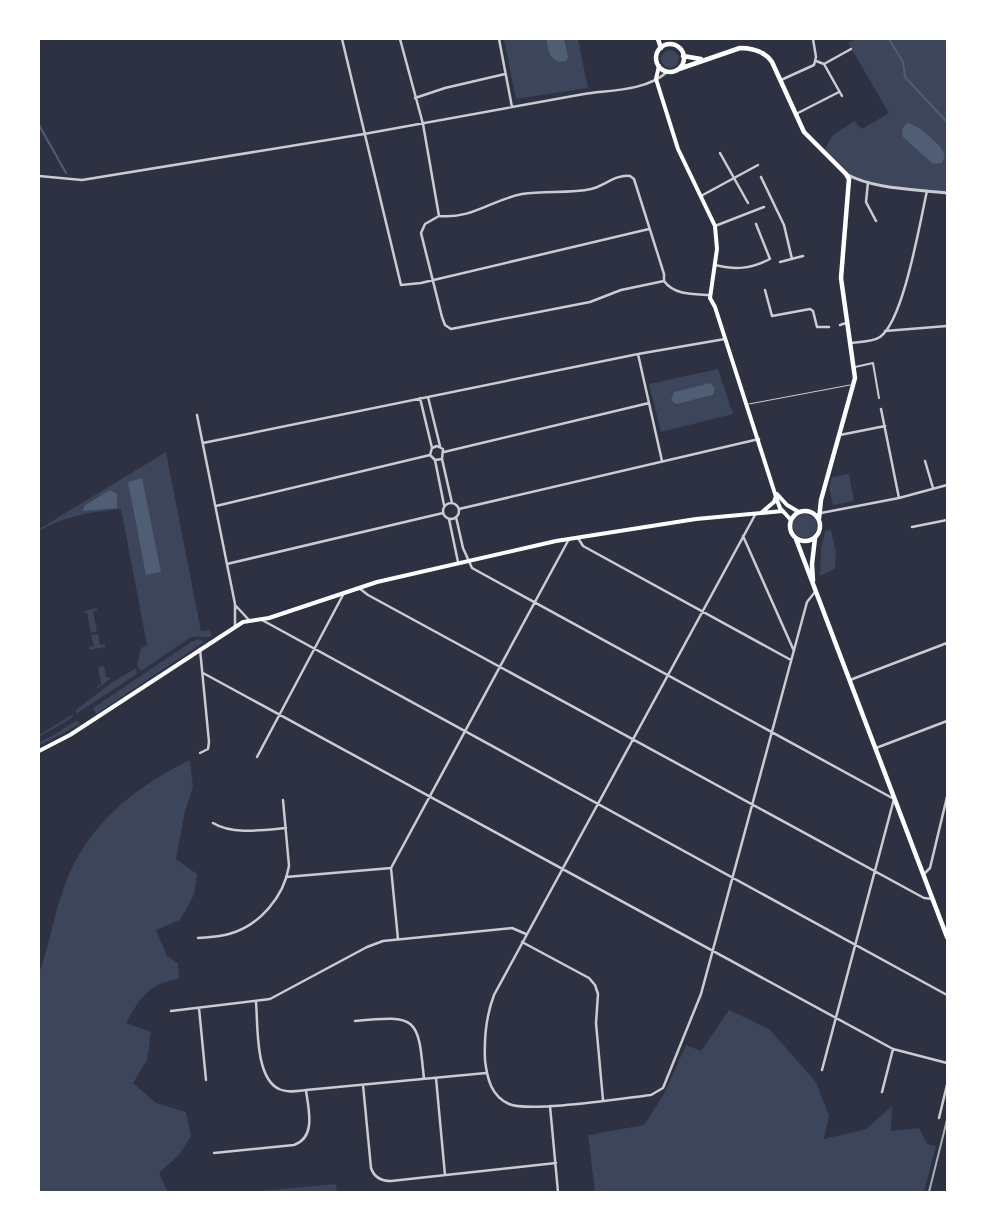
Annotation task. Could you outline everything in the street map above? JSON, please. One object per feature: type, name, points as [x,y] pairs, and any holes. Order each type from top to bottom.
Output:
[{"type":"main road","points":[[658,39],[661,48],[656,59],[659,66],[667,72],[736,49],[751,49],[767,56],[781,80],[804,132],[846,174],[850,185],[841,269],[846,323],[855,367],[854,384],[819,516],[820,530],[816,538],[812,564],[815,592]]},
{"type":"main road","points":[[666,39],[670,45],[678,48],[683,56],[683,62],[679,69]]},
{"type":"main road","points":[[661,48],[670,45]]},
{"type":"main road","points":[[683,56],[702,59]]},
{"type":"main road","points":[[659,66],[656,79],[682,162],[715,226],[718,249],[709,295],[776,494],[783,511],[791,520]]},
{"type":"main road","points":[[776,494],[787,505],[800,512],[811,512],[819,516]]},
{"type":"main road","points":[[758,514],[774,502],[776,494]]},
{"type":"main road","points":[[39,750],[63,739],[146,683],[249,620],[262,619],[358,588],[458,562],[570,538],[596,536],[688,520],[783,511]]},
{"type":"main road","points":[[800,512],[791,520],[790,530],[796,539],[947,937]]},
{"type":"main road","points":[[796,539],[806,542],[816,538]]},
{"type":"street","points":[[342,39],[399,283],[404,286],[432,280],[649,229]]},
{"type":"street","points":[[400,39],[423,124],[439,216]]},
{"type":"street","points":[[499,39],[512,107]]},
{"type":"street","points":[[781,80],[809,69],[816,61],[813,39]]},
{"type":"street","points":[[824,64],[852,49]]},
{"type":"street","points":[[816,61],[824,64],[842,96]]},
{"type":"street","points":[[39,176],[82,180],[364,134],[584,94],[612,92],[656,79],[667,72]]},
{"type":"street","points":[[415,98],[445,88],[506,74]]},
{"type":"street","points":[[795,114],[839,92]]},
{"type":"street","points":[[720,153],[736,178],[748,203]]},
{"type":"street","points":[[701,196],[758,165]]},
{"type":"street","points":[[846,174],[857,180],[947,193]]},
{"type":"street","points":[[664,281],[621,290],[588,302],[516,314],[454,330],[448,327],[444,321],[421,231],[425,224],[439,216],[469,214],[524,194],[591,190],[617,178],[629,175],[634,179],[664,274],[664,281],[671,288],[682,292],[709,295]]},
{"type":"street","points":[[761,177],[784,225],[792,259]]},
{"type":"street","points":[[850,185],[857,180]]},
{"type":"street","points":[[868,182],[866,202],[876,221]]},
{"type":"street","points":[[850,343],[877,338],[885,331],[906,284],[927,191]]},
{"type":"street","points":[[769,205],[775,203]]},
{"type":"street","points":[[715,226],[764,208]]},
{"type":"street","points":[[715,265],[734,270],[745,269],[770,259],[756,224]]},
{"type":"street","points":[[780,262],[803,256]]},
{"type":"street","points":[[765,290],[772,316],[810,309],[813,312],[817,327],[828,327]]},
{"type":"street","points":[[840,324],[846,323]]},
{"type":"street","points":[[885,331],[947,326]]},
{"type":"street","points":[[203,442],[638,354],[725,339]]},
{"type":"street","points":[[638,354],[662,461]]},
{"type":"street","points":[[855,367],[873,363],[879,398]]},
{"type":"street","points":[[428,397],[440,446],[444,452],[442,459],[452,503],[459,509]]},
{"type":"street","points":[[420,398],[432,448],[430,455]]},
{"type":"street","points":[[444,452],[649,403]]},
{"type":"street","points":[[880,403],[899,498]]},
{"type":"street","points":[[197,415],[235,604],[235,627]]},
{"type":"street","points":[[839,435],[885,426]]},
{"type":"street","points":[[459,509],[758,439]]},
{"type":"street","points":[[432,448],[440,446]]},
{"type":"street","points":[[216,506],[430,455]]},
{"type":"street","points":[[430,455],[435,460],[444,506],[443,513]]},
{"type":"street","points":[[435,460],[442,459]]},
{"type":"street","points":[[925,461],[933,488]]},
{"type":"street","points":[[819,516],[947,485]]},
{"type":"street","points":[[444,506],[452,503]]},
{"type":"street","points":[[459,509],[456,517],[472,568],[894,799],[822,1070]]},
{"type":"street","points":[[227,564],[443,513]]},
{"type":"street","points":[[443,513],[449,519],[458,562]]},
{"type":"street","points":[[758,514],[743,536],[499,985],[489,1012],[485,1039],[486,1073],[495,1093],[510,1105],[524,1108],[653,1095],[660,1091],[665,1084],[702,994],[807,602],[815,592]]},
{"type":"street","points":[[449,519],[456,517]]},
{"type":"street","points":[[912,527],[947,520]]},
{"type":"street","points":[[743,536],[794,651]]},
{"type":"street","points":[[577,537],[583,546],[791,660]]},
{"type":"street","points":[[398,939],[391,868],[536,604],[570,538]]},
{"type":"street","points":[[358,588],[632,740],[874,871],[924,898],[933,899]]},
{"type":"street","points":[[257,757],[345,592]]},
{"type":"street","points":[[235,604],[249,620]]},
{"type":"street","points":[[262,619],[315,650],[947,995]]},
{"type":"street","points":[[849,680],[947,643]]},
{"type":"street","points":[[200,649],[209,742],[208,748],[200,753]]},
{"type":"street","points":[[203,672],[893,1049],[947,1063]]},
{"type":"street","points":[[875,748],[947,721]]},
{"type":"street","points":[[924,876],[930,868],[947,797]]},
{"type":"street","points":[[198,938],[228,935],[255,921],[272,905],[286,877],[289,856],[284,800]]},
{"type":"street","points":[[213,823],[220,827],[254,831],[286,828]]},
{"type":"street","points":[[286,877],[391,868]]},
{"type":"street","points":[[171,1011],[256,1002],[281,994],[372,945],[398,939],[512,928],[526,934]]},
{"type":"street","points":[[522,942],[589,978],[596,986],[598,998],[596,1023],[603,1100]]},
{"type":"street","points":[[256,1002],[264,1075],[279,1089],[306,1090],[486,1073]]},
{"type":"street","points":[[199,1008],[206,1080]]},
{"type":"street","points":[[355,1021],[397,1018],[413,1025],[420,1038],[424,1079]]},
{"type":"street","points":[[882,1092],[893,1049]]},
{"type":"street","points":[[436,1078],[445,1175]]},
{"type":"street","points":[[363,1085],[371,1167],[375,1175],[388,1181],[556,1163]]},
{"type":"street","points":[[939,1118],[947,1085]]},
{"type":"street","points":[[214,1153],[301,1142],[306,1137],[310,1128],[306,1090]]},
{"type":"street","points":[[550,1106],[558,1192]]},
{"type":"lane","points":[[736,49],[736,55]]},
{"type":"lane","points":[[747,404],[854,384]]},
{"type":"shaded area","points":[[504,39],[578,39],[588,88],[516,99]]},
{"type":"shaded area","points":[[547,39],[564,39],[568,57],[566,61],[557,61],[551,56]]},
{"type":"shaded area","points":[[854,39],[947,39],[947,193],[890,188],[857,180],[843,172],[823,153],[832,136],[854,121],[862,129],[889,113],[848,43]]},
{"type":"shaded area","points":[[666,50],[674,50],[679,55],[677,66],[666,68],[661,63],[661,55]]},
{"type":"shaded area","points":[[907,123],[922,131],[939,146],[945,155],[942,163],[933,164],[903,137],[902,129]]},
{"type":"shaded area","points":[[718,369],[733,414],[661,432],[649,384]]},
{"type":"shaded area","points":[[710,383],[715,388],[713,395],[676,404],[671,400],[674,392]]},
{"type":"shaded area","points":[[166,452],[201,631],[210,630],[212,636],[190,638],[141,671],[137,666],[141,648],[147,645],[121,509],[78,516],[39,531],[39,529]]},
{"type":"shaded area","points":[[849,474],[854,501],[833,505],[829,487],[832,477]]},
{"type":"shaded area","points":[[142,478],[161,572],[146,575],[128,482]]},
{"type":"shaded area","points":[[110,490],[117,494],[117,508],[83,511],[84,506]]},
{"type":"shaded area","points":[[805,514],[814,517],[817,526],[814,535],[805,538],[796,535],[793,526],[796,517]]},
{"type":"shaded area","points":[[831,530],[836,553],[835,569],[820,576],[821,548],[825,531]]},
{"type":"shaded area","points":[[96,608],[98,610],[93,611],[97,631],[91,633],[87,613],[82,612]]},
{"type":"shaded area","points":[[98,634],[100,645],[105,644],[105,647],[90,650],[89,647],[94,646],[91,635]]},
{"type":"shaded area","points":[[199,639],[204,642],[96,714],[93,708],[191,642]]},
{"type":"shaded area","points":[[104,666],[106,677],[111,678],[98,688],[97,686],[101,685],[98,667]]},
{"type":"shaded area","points":[[136,668],[137,674],[76,714],[76,710],[111,683]]},
{"type":"shaded area","points":[[73,714],[72,718],[39,737],[39,735]]},
{"type":"shaded area","points":[[77,720],[80,724],[39,746],[39,742]]},
{"type":"shaded area","points":[[190,760],[193,787],[185,811],[176,859],[197,874],[194,895],[180,920],[156,930],[167,956],[178,963],[179,979],[160,984],[146,993],[126,1023],[151,1032],[147,1060],[133,1083],[156,1103],[186,1112],[191,1136],[180,1154],[159,1173],[168,1192],[39,1192],[39,973],[62,893],[71,870],[83,849],[96,830],[112,813],[148,784]]},
{"type":"shaded area","points":[[729,1010],[769,1029],[816,1082],[829,1116],[824,1139],[866,1129],[892,1106],[891,1131],[919,1128],[927,1144],[936,1146],[924,1192],[595,1192],[588,1135],[644,1125],[664,1094],[686,1045],[701,1051]]},
{"type":"shaded area","points":[[336,1184],[337,1192],[250,1192]]},
{"type":"waterway","points":[[889,39],[903,62],[905,77],[947,122]]},
{"type":"waterway","points":[[39,125],[66,173]]},
{"type":"railway","points":[[929,1192],[947,1120]]}]
